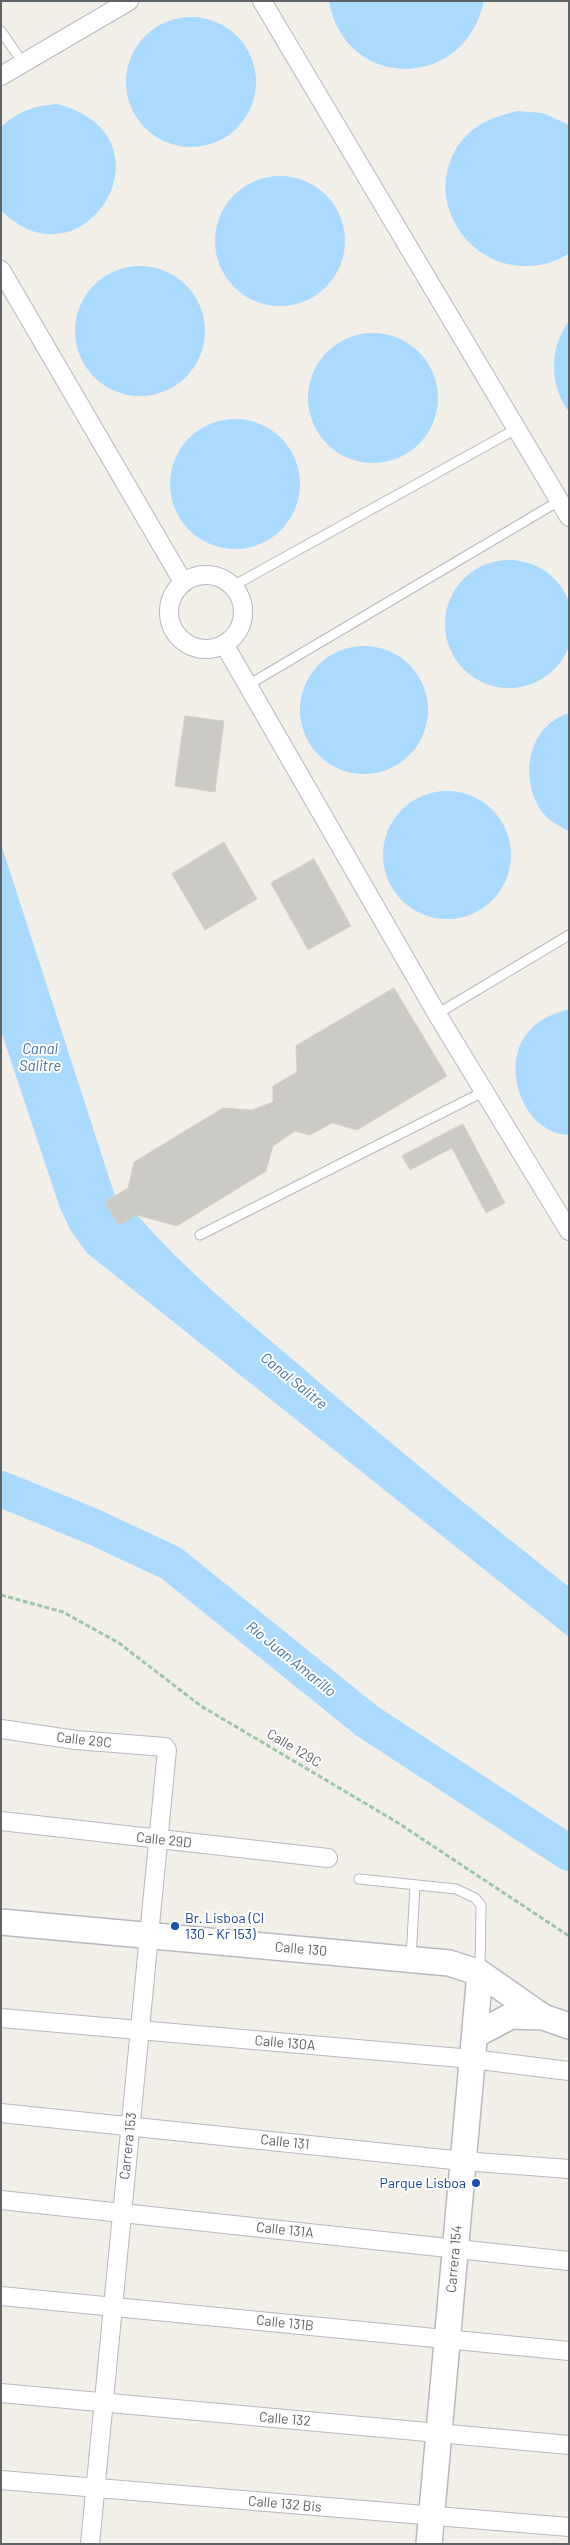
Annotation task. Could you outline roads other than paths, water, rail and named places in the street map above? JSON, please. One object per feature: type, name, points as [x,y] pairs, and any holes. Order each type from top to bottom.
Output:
[{"type":"main road","name":"Calle 130","points":[[1,1922],[411,1959],[458,1965],[480,1973],[543,2017]]},
{"type":"main road","name":"Carrera 154","points":[[428,2544],[480,1973]]},
{"type":"main road","points":[[474,2035],[511,2016],[543,2017],[569,2026]]},
{"type":"street","points":[[1,76],[129,1]]},
{"type":"street","points":[[262,1],[569,517]]},
{"type":"street","points":[[1,270],[183,582]]},
{"type":"street","points":[[208,574],[222,578],[233,586],[242,604],[242,624],[235,636],[224,644],[211,649],[197,648],[185,642],[175,632],[170,619],[169,606],[174,593],[183,582],[195,576],[208,574]]},
{"type":"street","points":[[224,644],[437,1014],[569,1231]]},
{"type":"street","name":"Calle 29C","points":[[1,1729],[76,1740],[167,1748]]},
{"type":"street","name":"Carrera 153","points":[[90,2544],[167,1748]]},
{"type":"street","name":"Calle 29D","points":[[1,1821],[328,1858]]},
{"type":"street","name":"Calle 130A","points":[[1,2018],[472,2059],[569,2071]]},
{"type":"street","name":"Calle 131","points":[[1,2113],[463,2161],[569,2170]]},
{"type":"street","name":"Calle 131A","points":[[1,2200],[569,2261]]},
{"type":"street","name":"Calle 131B","points":[[1,2296],[569,2351]]},
{"type":"street","name":"Calle 132","points":[[1,2393],[569,2446]]},
{"type":"street","name":"Calle 132 Bis","points":[[1,2480],[569,2527]]},
{"type":"lane","points":[[1,31],[23,63]]},
{"type":"lane","points":[[233,586],[516,429]]},
{"type":"lane","points":[[248,685],[559,501]]},
{"type":"lane","points":[[437,1014],[569,935]]},
{"type":"lane","points":[[200,1235],[483,1092]]},
{"type":"lane","points":[[359,1879],[456,1889],[475,1898],[481,1905],[480,1973]]},
{"type":"lane","points":[[411,1959],[415,1885]]},
{"type":"water","points":[[329,1],[484,1],[472,31],[453,52],[430,65],[405,69],[379,64],[357,51],[339,30]]},
{"type":"water","points":[[191,17],[216,22],[237,36],[251,57],[256,82],[251,107],[237,128],[216,142],[191,147],[166,142],[145,128],[131,107],[126,82],[131,57],[145,36],[166,22]]},
{"type":"water","points":[[57,104],[94,121],[112,146],[115,174],[106,200],[87,222],[62,233],[32,231],[1,210],[1,127],[27,110]]},
{"type":"water","points":[[517,111],[543,113],[569,125],[569,253],[549,263],[526,266],[502,262],[481,252],[464,237],[452,218],[446,197],[446,175],[454,153],[469,133],[486,122]]},
{"type":"water","points":[[280,176],[305,181],[326,195],[340,216],[345,241],[340,266],[326,287],[305,301],[280,306],[255,301],[234,287],[220,266],[215,241],[220,216],[234,195],[255,181]]},
{"type":"water","points":[[140,266],[165,271],[186,285],[200,306],[205,331],[200,356],[186,377],[165,391],[140,396],[115,391],[94,377],[80,356],[75,331],[80,306],[94,285],[115,271]]},
{"type":"water","points":[[569,321],[569,412],[558,390],[554,366],[558,343]]},
{"type":"water","points":[[373,333],[398,338],[419,352],[433,373],[438,398],[433,423],[419,444],[398,458],[373,463],[348,458],[327,444],[313,423],[308,398],[313,373],[327,352],[348,338]]},
{"type":"water","points":[[235,419],[260,424],[281,438],[295,459],[300,484],[295,509],[281,530],[260,544],[235,549],[210,544],[189,530],[175,509],[170,484],[175,459],[189,438],[210,424]]},
{"type":"water","points":[[509,560],[533,565],[545,571],[554,579],[562,588],[568,600],[573,624],[568,648],[562,660],[554,669],[545,677],[533,683],[509,688],[485,683],[473,677],[464,669],[456,660],[450,648],[445,624],[450,600],[456,588],[464,579],[473,571],[485,565]]},
{"type":"water","points":[[364,646],[377,647],[389,651],[409,665],[423,685],[427,697],[427,723],[423,735],[409,755],[389,769],[377,773],[364,774],[351,773],[339,769],[319,755],[305,735],[301,723],[300,710],[301,697],[305,685],[319,665],[339,651],[351,647]]},
{"type":"water","points":[[569,713],[569,831],[550,820],[540,809],[532,791],[529,777],[532,750],[538,738],[556,719]]},
{"type":"water","points":[[447,791],[472,795],[493,809],[507,830],[511,855],[507,880],[493,901],[472,915],[447,919],[422,915],[401,901],[387,880],[383,855],[387,830],[401,809],[422,795]]},
{"type":"water","name":"Canal Salitre","points":[[1,844],[115,1196],[105,1202],[119,1225],[137,1215],[192,1272],[251,1325],[394,1446],[569,1587],[569,1637],[87,1253],[71,1231],[60,1208],[1,1031]]},
{"type":"water","points":[[569,1009],[569,1135],[553,1131],[539,1123],[528,1110],[520,1095],[516,1078],[516,1061],[520,1045],[529,1031],[548,1017]]},
{"type":"waterway","name":"Río Juan Amarillo","points":[[1,1489],[94,1527],[171,1563],[367,1721],[569,1853]]},
{"type":"place","name":"Br. Lisboa (Cl 130 - Kr 153)","points":[[175,1926]]},
{"type":"place","name":"Parque Lisboa","points":[[476,2183]]}]
